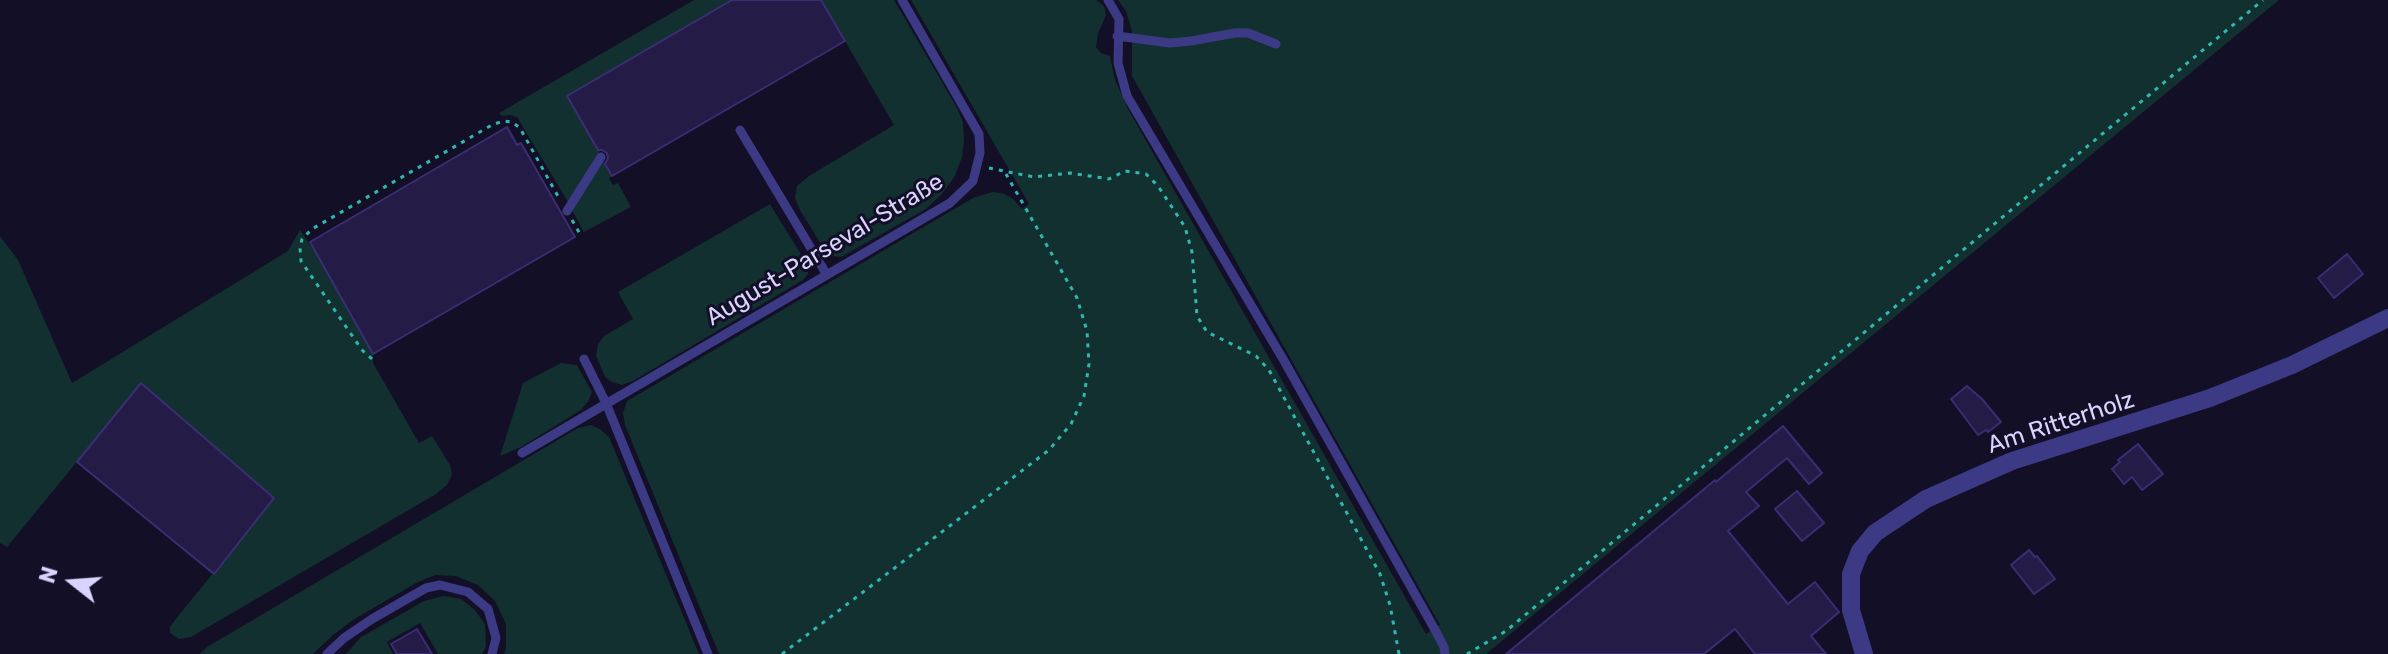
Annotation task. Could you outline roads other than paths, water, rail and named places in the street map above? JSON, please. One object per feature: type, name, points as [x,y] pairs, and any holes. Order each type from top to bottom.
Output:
[{"type":"street","name":"Am Ritterholz","points":[[1864,654],[1851,610],[1851,574],[1860,551],[1875,533],[1926,499],[2012,461],[2210,398],[2292,365],[2388,318]]},
{"type":"lane","name":"August-Parseval-Straße","points":[[522,453],[950,203],[973,181],[980,153],[979,134],[902,0]]},
{"type":"lane","points":[[1108,0],[1119,19],[1118,63],[1127,96],[1283,359],[1434,628],[1445,654]]},
{"type":"lane","points":[[1117,36],[1170,43],[1248,33],[1276,44]]},
{"type":"lane","points":[[740,130],[827,275]]},
{"type":"lane","points":[[567,211],[601,157]]},
{"type":"lane","points":[[584,359],[606,403],[708,654]]},
{"type":"lane","points":[[327,654],[372,619],[426,588],[440,585],[468,592],[488,609],[496,638],[492,654]]}]
